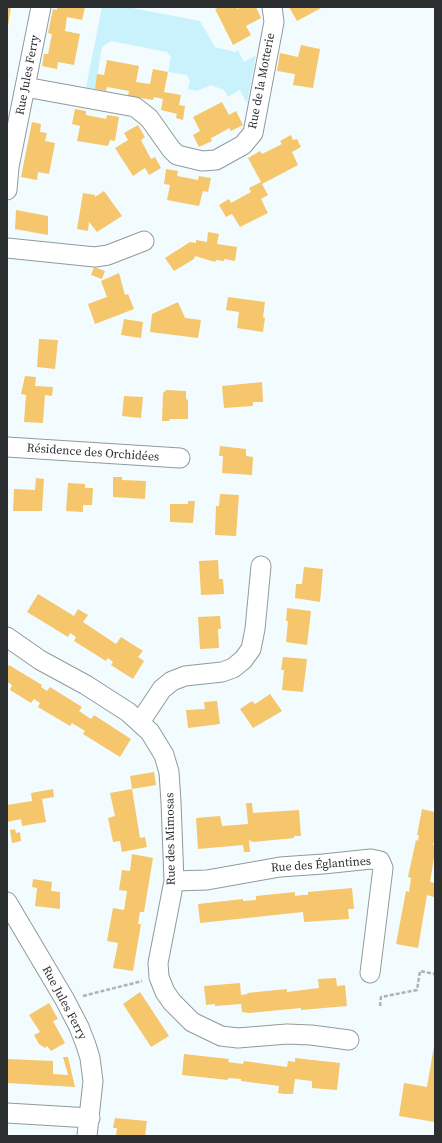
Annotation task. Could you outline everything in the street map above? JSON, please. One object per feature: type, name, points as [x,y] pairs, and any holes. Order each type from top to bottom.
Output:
[{"type":"street","name":"Rue Jules Ferry","points":[[7,190],[10,167],[41,7]]},
{"type":"street","name":"Rue de la Motterie","points":[[25,87],[134,108],[149,118],[170,149],[177,155],[202,161],[216,160],[243,145],[253,132],[274,22],[272,7]]},
{"type":"street","points":[[7,248],[108,256],[144,241]]},
{"type":"street","name":"Résidence des Orchidées","points":[[7,447],[180,458]]},
{"type":"street","points":[[140,722],[162,689],[172,681],[185,676],[222,672],[233,668],[243,660],[250,649],[255,629],[260,566]]},
{"type":"street","name":"Rue des Mimosas","points":[[7,637],[40,660],[108,697],[140,722],[158,742],[169,772],[174,881],[158,963],[160,977],[165,992],[181,1013],[204,1029],[221,1036],[238,1038],[287,1034],[311,1035],[348,1040]]},
{"type":"street","name":"Rue des Églantines","points":[[174,881],[207,880],[280,867],[371,859],[380,861],[383,868],[370,973]]},
{"type":"street","name":"Rue Jules Ferry","points":[[7,902],[65,1000],[79,1027],[90,1058],[93,1081],[88,1130]]},
{"type":"street","points":[[7,1112],[88,1130]]},
{"type":"path","points":[[380,1006],[381,997],[417,990],[420,972],[435,974]]},
{"type":"path","points":[[65,1000],[160,977]]},
{"type":"shaded area","points":[[102,7],[127,7],[200,21],[215,47],[235,52],[238,50],[244,62],[256,55],[247,104],[240,90],[228,97],[224,90],[211,85],[196,91],[188,89],[190,81],[187,75],[168,72],[171,57],[167,52],[111,41],[102,47],[95,89],[86,87]]},
{"type":"building","points":[[7,7],[11,7],[8,26],[7,26]]},
{"type":"building","points":[[57,7],[85,7],[82,20],[67,17],[65,31],[80,34],[74,65],[58,62],[57,69],[42,66],[44,54],[48,54],[52,34],[48,33],[53,9],[57,10]]},
{"type":"building","points":[[220,7],[236,7],[237,9],[241,7],[256,7],[261,18],[246,26],[251,35],[233,45],[215,9]]},
{"type":"building","points":[[289,7],[323,7],[297,21]]},
{"type":"building","points":[[301,45],[320,49],[313,88],[293,85],[295,74],[277,71],[280,53],[298,57]]},
{"type":"building","points":[[107,60],[139,66],[136,82],[150,84],[153,69],[168,72],[164,92],[181,95],[179,105],[185,106],[183,120],[176,118],[177,114],[161,110],[163,99],[154,97],[153,100],[128,96],[129,91],[107,87],[106,91],[95,89],[97,74],[104,75]]},
{"type":"building","points":[[222,102],[229,115],[236,111],[243,125],[231,131],[229,128],[211,138],[212,141],[199,147],[193,135],[200,131],[193,117]]},
{"type":"building","points":[[75,109],[86,111],[86,115],[106,119],[107,115],[119,117],[115,141],[110,140],[108,146],[77,141],[80,126],[72,124]]},
{"type":"building","points":[[32,122],[41,124],[40,132],[47,133],[45,141],[55,143],[49,174],[38,172],[37,180],[21,177]]},
{"type":"building","points":[[138,125],[145,137],[141,140],[151,159],[155,157],[161,168],[149,175],[145,168],[133,176],[115,148],[128,140],[124,133]]},
{"type":"building","points":[[291,135],[293,140],[297,139],[301,147],[292,152],[298,165],[262,184],[268,195],[261,199],[268,213],[240,227],[232,214],[226,217],[219,205],[229,199],[231,203],[251,192],[249,188],[261,182],[248,158],[260,151],[262,154],[282,144],[280,141]]},
{"type":"building","points":[[166,169],[178,171],[177,176],[198,180],[199,176],[211,178],[208,192],[203,191],[199,206],[167,200],[170,185],[164,184]]},
{"type":"building","points":[[104,191],[122,216],[97,232],[89,222],[88,231],[77,229],[83,193],[95,195],[95,197]]},
{"type":"building","points":[[16,210],[48,216],[48,235],[15,229]]},
{"type":"building","points":[[208,232],[219,234],[217,244],[237,247],[235,261],[224,259],[224,261],[216,260],[215,262],[195,256],[194,259],[174,271],[165,258],[190,242],[196,243],[196,240],[207,242]]},
{"type":"building","points":[[94,267],[105,271],[102,279],[91,275]]},
{"type":"building","points":[[119,273],[125,295],[128,294],[134,309],[95,324],[88,304],[107,297],[101,281]]},
{"type":"building","points":[[228,297],[265,302],[263,332],[237,328],[239,312],[226,310]]},
{"type":"building","points":[[178,302],[185,318],[201,320],[198,338],[150,332],[152,314]]},
{"type":"building","points":[[124,319],[143,322],[141,338],[121,335]]},
{"type":"building","points":[[39,339],[58,340],[55,369],[37,367]]},
{"type":"building","points":[[25,376],[36,377],[35,386],[53,387],[52,396],[45,395],[43,423],[24,422],[26,395],[21,394]]},
{"type":"building","points":[[262,382],[263,402],[253,402],[253,406],[224,408],[222,386]]},
{"type":"building","points":[[166,390],[186,391],[186,399],[188,400],[188,419],[170,419],[169,421],[162,421],[163,393]]},
{"type":"building","points":[[124,396],[143,397],[141,418],[122,416]]},
{"type":"building","points":[[220,446],[246,449],[246,456],[253,457],[252,475],[222,473],[223,456],[219,456]]},
{"type":"building","points":[[113,477],[122,477],[122,480],[146,481],[145,499],[113,497]]},
{"type":"building","points":[[36,478],[44,479],[42,511],[13,511],[14,489],[35,490]]},
{"type":"building","points":[[68,483],[85,484],[85,488],[93,488],[92,505],[83,505],[83,512],[66,511]]},
{"type":"building","points":[[220,494],[239,495],[236,536],[215,535],[216,506],[219,506]]},
{"type":"building","points":[[188,501],[195,501],[193,523],[170,522],[170,504],[188,504]]},
{"type":"building","points":[[218,560],[219,579],[223,579],[224,594],[201,595],[199,561]]},
{"type":"building","points":[[304,567],[323,569],[320,602],[295,598],[296,584],[302,584]]},
{"type":"building","points":[[38,594],[74,616],[78,609],[88,615],[83,622],[116,644],[121,637],[143,651],[138,657],[144,661],[133,679],[111,665],[113,662],[108,658],[106,661],[74,641],[76,637],[70,633],[68,637],[27,612]]},
{"type":"building","points":[[287,608],[311,611],[307,645],[286,642],[288,621],[286,621]]},
{"type":"building","points":[[220,616],[221,629],[218,629],[219,648],[200,649],[198,617]]},
{"type":"building","points":[[283,657],[307,659],[303,692],[282,690],[284,670],[281,670]]},
{"type":"building","points":[[9,665],[42,685],[41,687],[47,691],[50,687],[82,707],[79,711],[91,719],[94,715],[131,739],[120,757],[83,734],[85,731],[72,723],[70,726],[38,707],[40,703],[34,699],[31,703],[10,690],[12,685],[7,682],[7,669]]},
{"type":"building","points":[[270,694],[282,711],[253,728],[240,709],[252,701],[255,704]]},
{"type":"building","points":[[217,701],[220,724],[188,728],[186,710],[205,709],[204,702]]},
{"type":"building","points":[[154,772],[156,785],[132,789],[130,776]]},
{"type":"building","points":[[53,789],[54,797],[42,799],[46,822],[22,826],[21,819],[7,822],[7,805],[32,801],[31,793]]},
{"type":"building","points":[[132,789],[140,838],[145,837],[147,847],[122,852],[120,841],[113,842],[108,818],[115,816],[110,793]]},
{"type":"building","points":[[246,803],[252,803],[253,813],[299,810],[301,836],[253,842],[249,840],[250,852],[244,852],[243,845],[198,849],[196,818],[220,816],[222,826],[248,824]]},
{"type":"building","points":[[422,809],[435,812],[435,838],[433,845],[435,845],[435,852],[430,882],[435,883],[435,891],[434,897],[427,895],[418,948],[396,944],[406,891],[409,892],[411,878],[408,877],[416,840],[418,841],[419,835],[417,835]]},
{"type":"building","points":[[15,829],[16,833],[20,832],[21,841],[12,843],[10,830]]},
{"type":"building","points":[[132,854],[153,858],[144,912],[140,912],[138,924],[141,924],[133,971],[113,968],[118,943],[107,941],[113,908],[124,910],[127,891],[119,890],[122,870],[130,871]]},
{"type":"building","points":[[33,879],[52,882],[51,891],[60,892],[60,909],[35,906],[37,888],[32,887]]},
{"type":"building","points":[[352,888],[354,909],[348,909],[349,919],[304,922],[303,912],[200,923],[198,904],[243,899],[243,901],[256,900],[256,896],[295,892],[295,896],[308,895],[308,892]]},
{"type":"building","points":[[336,978],[337,986],[345,985],[347,1006],[301,1010],[301,1008],[249,1013],[242,1012],[241,1004],[215,1006],[215,1004],[206,1005],[204,986],[240,983],[241,995],[248,994],[247,993],[287,989],[287,992],[319,988],[318,979]]},
{"type":"building","points":[[140,992],[169,1036],[151,1047],[123,1004]]},
{"type":"building","points":[[49,1003],[58,1019],[53,1021],[65,1043],[51,1051],[47,1046],[45,1048],[39,1044],[34,1035],[40,1032],[29,1015]]},
{"type":"building","points":[[434,1046],[435,1122],[399,1116],[404,1083],[427,1087]]},
{"type":"building","points":[[184,1054],[229,1059],[228,1062],[243,1064],[244,1061],[287,1067],[288,1061],[295,1062],[295,1058],[340,1063],[337,1090],[312,1088],[312,1081],[295,1079],[293,1094],[284,1094],[278,1093],[279,1086],[241,1081],[241,1079],[228,1078],[228,1080],[182,1075]]},
{"type":"building","points":[[63,1057],[68,1057],[75,1087],[7,1083],[7,1059],[53,1061],[53,1074],[68,1075]]},
{"type":"building","points":[[115,1118],[147,1121],[145,1136],[116,1136],[117,1128],[113,1128]]}]
